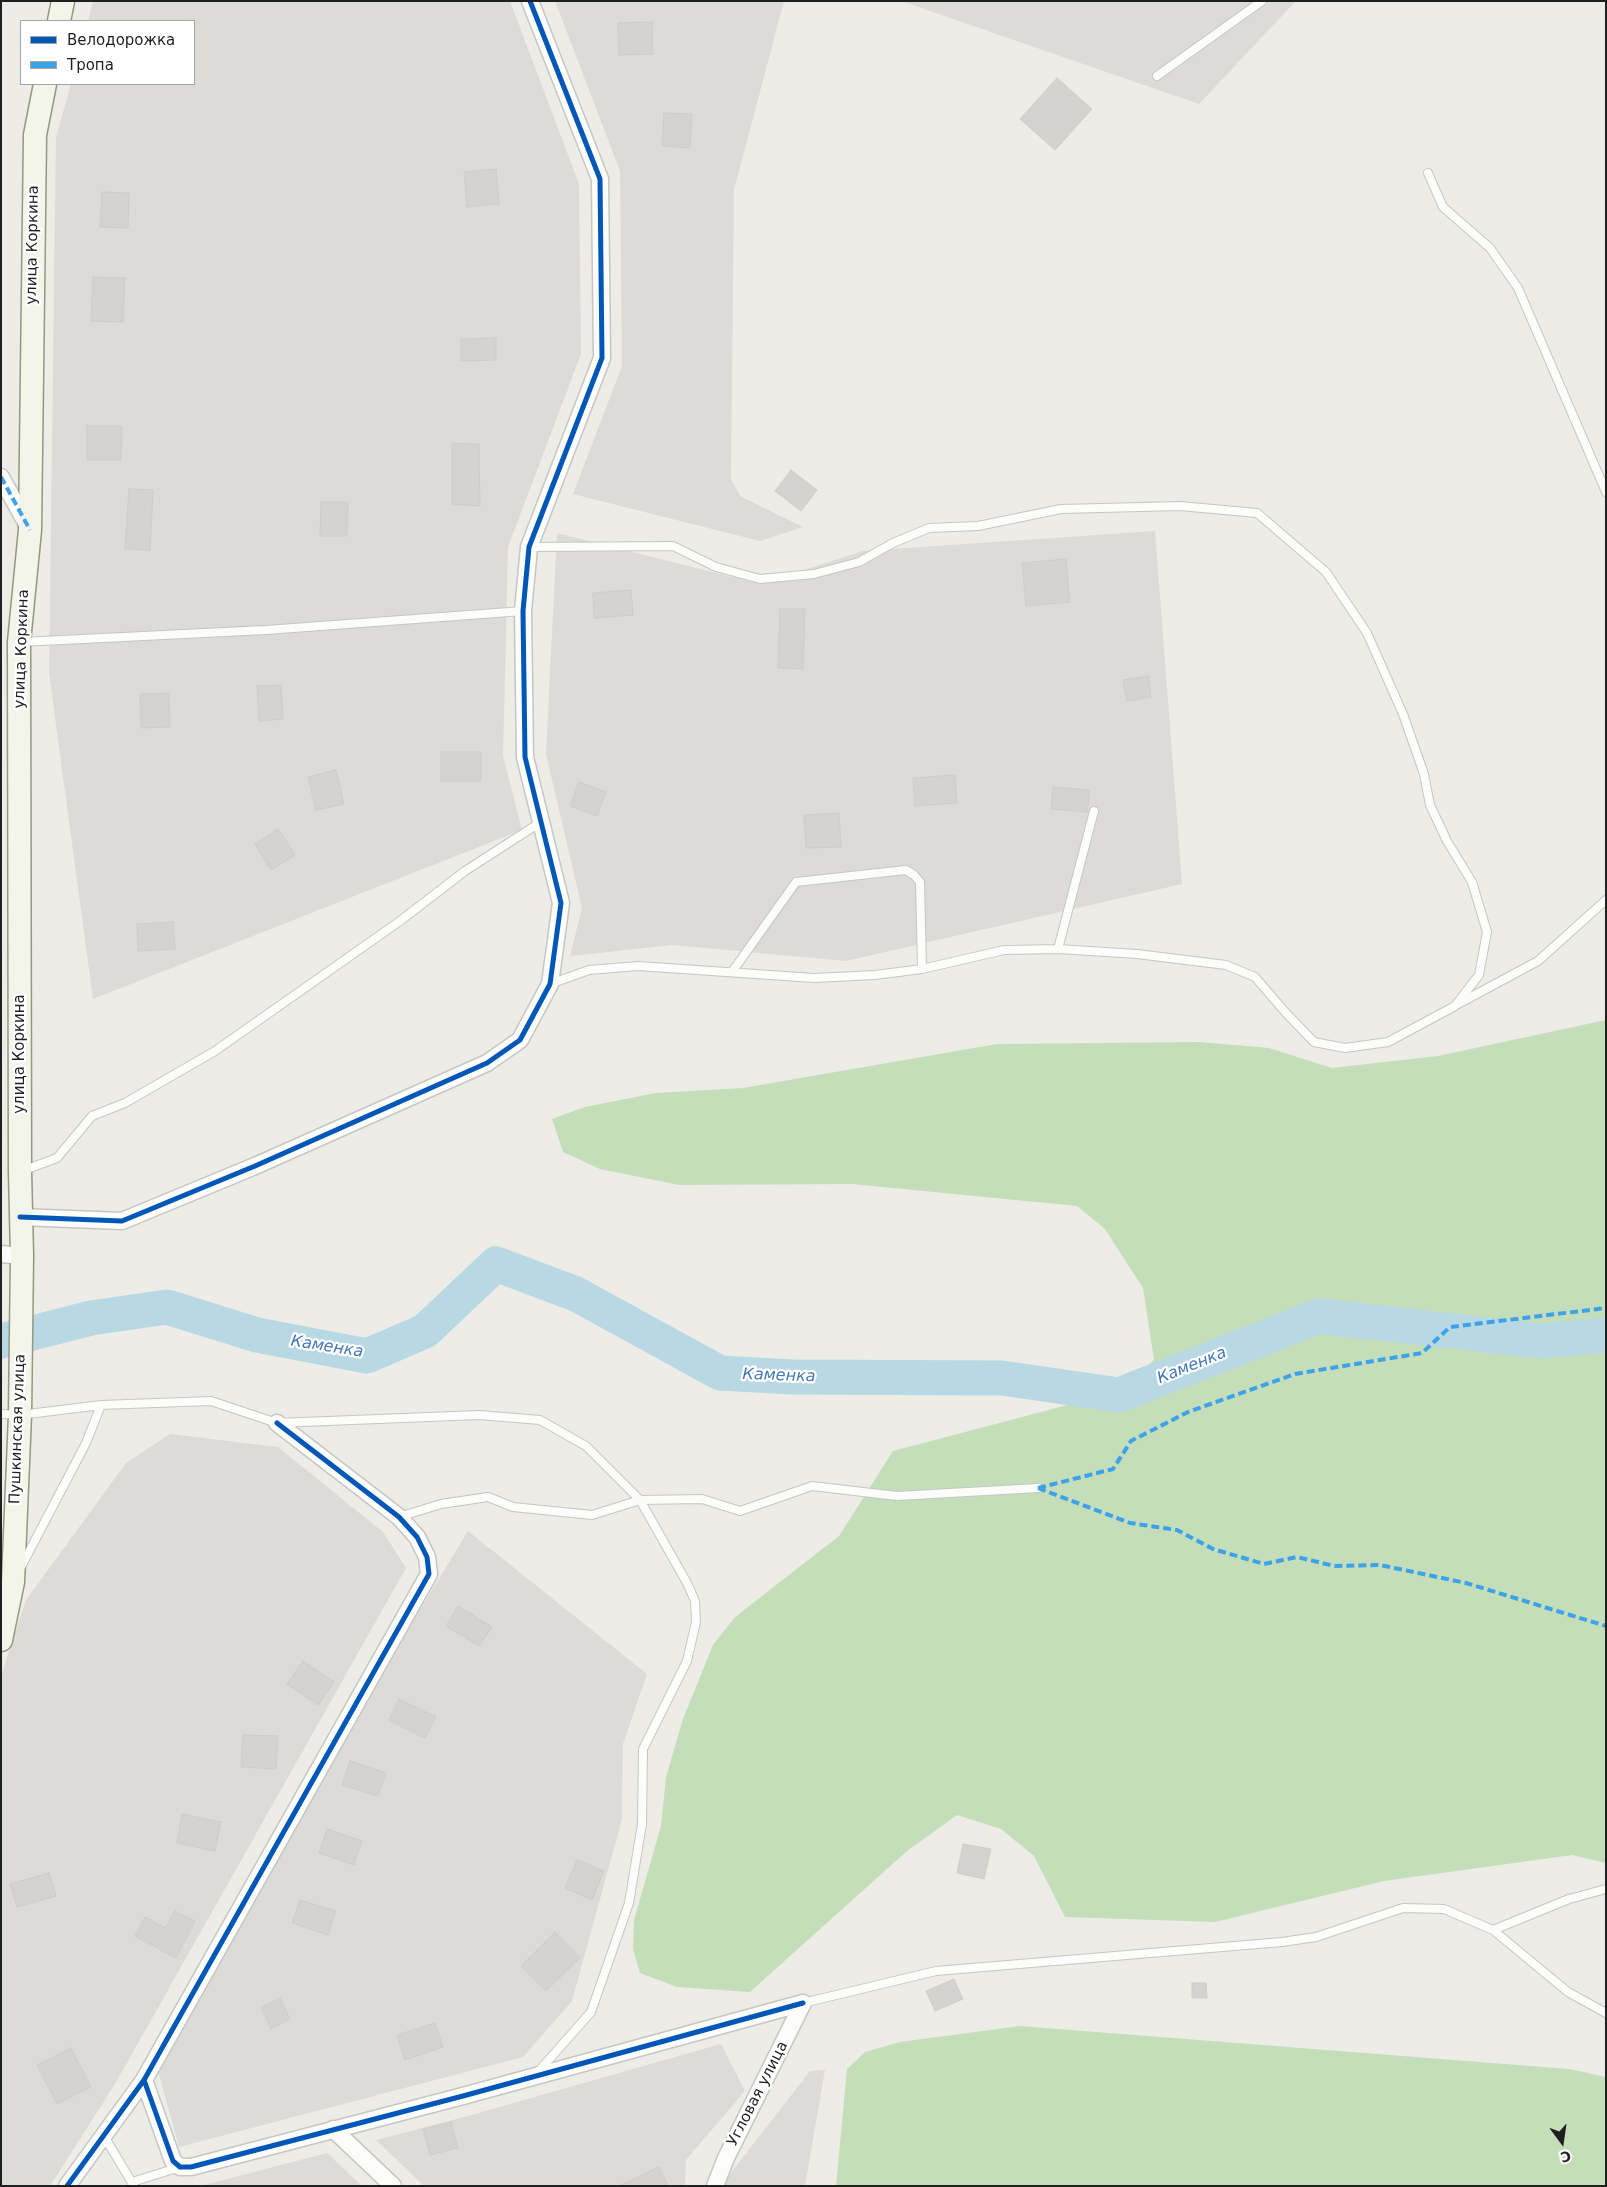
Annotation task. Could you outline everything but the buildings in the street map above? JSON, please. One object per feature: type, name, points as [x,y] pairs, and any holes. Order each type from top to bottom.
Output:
[{"type":"main road","points":[[59,20],[63,1]]},
{"type":"main road","name":"улица Коркина","points":[[20,1217],[19,642],[30,530],[34,134],[45,85]]},
{"type":"main road","name":"Пушкинская улица","points":[[1,1640],[13,1582],[11,1414],[21,1290],[12,1255],[20,1217]]},
{"type":"street","points":[[20,1217],[122,1221],[255,1166],[487,1063],[520,1040],[550,984],[561,903],[525,757],[523,611],[529,547],[602,358],[600,179],[530,1]]},
{"type":"street","points":[[1,477],[30,530]]},
{"type":"street","points":[[67,2186],[144,2080],[429,1574],[427,1557],[417,1537],[399,1517],[277,1423]]},
{"type":"street","points":[[144,2080],[173,2161],[180,2168],[191,2167],[803,2003]]},
{"type":"street","name":"Угловая улица","points":[[715,2186],[726,2158],[803,2003]]},
{"type":"street","points":[[333,2129],[393,2186]]},
{"type":"lane","points":[[1157,76],[1262,1]]},
{"type":"lane","points":[[1428,173],[1443,206],[1490,248],[1518,288],[1606,492]]},
{"type":"lane","points":[[529,547],[672,546],[716,566],[760,579],[814,574],[859,562],[893,543],[929,528],[978,526],[1061,509],[1180,506],[1257,513],[1326,572],[1368,633],[1403,714],[1424,774],[1430,805],[1447,841],[1472,882],[1487,932],[1479,975],[1454,1006]]},
{"type":"lane","points":[[19,642],[266,630],[523,611]]},
{"type":"lane","points":[[1058,949],[1094,812]]},
{"type":"lane","points":[[20,1172],[57,1158],[92,1116],[125,1103],[215,1051],[400,921],[465,871],[541,822]]},
{"type":"lane","points":[[732,972],[796,882],[906,870],[920,882],[922,969]]},
{"type":"lane","points":[[550,984],[588,970],[638,966],[814,978],[874,975],[922,969],[1004,950],[1058,949],[1137,954],[1226,965],[1255,977],[1314,1042],[1345,1048],[1388,1042],[1538,961],[1606,900]]},
{"type":"lane","points":[[11,1414],[100,1405],[211,1401],[277,1423],[479,1416],[540,1420],[586,1446],[640,1500],[687,1582],[694,1601],[696,1622],[687,1661],[643,1749],[642,1824],[630,1903],[591,2012],[534,2075]]},
{"type":"lane","points":[[13,1582],[86,1443],[100,1405]]},
{"type":"lane","points":[[399,1517],[441,1504],[488,1497],[513,1507],[592,1515],[640,1500],[702,1499],[740,1511],[812,1486],[897,1496],[1038,1488]]},
{"type":"lane","points":[[1493,1930],[1570,1898],[1606,1889]]},
{"type":"lane","points":[[803,2003],[936,1971],[1282,1942],[1316,1937],[1403,1908],[1444,1909],[1493,1930],[1568,1992],[1606,2013]]},
{"type":"lane","points":[[104,2136],[133,2184],[180,2168]]},
{"type":"shaded area","points":[[93,1],[510,1],[579,184],[581,354],[508,547],[503,756],[522,830],[93,999],[49,673],[56,137],[71,85],[195,85],[195,20],[88,20]]},
{"type":"shaded area","points":[[555,1],[784,1],[734,190],[731,479],[740,496],[803,527],[760,541],[573,494],[622,366],[620,171]]},
{"type":"shaded area","points":[[901,1],[1296,1],[1199,104]]},
{"type":"shaded area","points":[[1155,531],[1182,884],[846,961],[673,945],[570,956],[582,908],[546,754],[557,533],[760,584],[863,551]]},
{"type":"shaded area","points":[[170,1434],[278,1447],[383,1532],[406,1568],[115,2084],[50,2186],[1,2186],[1,1676],[26,1600],[126,1463]]},
{"type":"shaded area","points":[[468,1531],[647,1674],[623,1744],[622,1819],[572,2001],[523,2057],[179,2147],[158,2071],[348,1728]]},
{"type":"shaded area","points":[[721,2044],[745,2091],[686,2160],[685,2186],[424,2186],[376,2140],[468,2116]]},
{"type":"shaded area","points":[[825,2070],[805,2186],[726,2186],[726,2179],[810,2071]]},
{"type":"shaded area","points":[[327,2153],[362,2186],[200,2186]]},
{"type":"green space","points":[[1606,1020],[1606,1863],[1572,1855],[1384,1881],[1215,1922],[1065,1917],[1034,1856],[1001,1829],[957,1815],[907,1851],[750,1992],[677,1987],[640,1973],[633,1949],[634,1920],[661,1826],[666,1777],[683,1719],[713,1645],[735,1617],[839,1536],[893,1451],[1098,1397],[1133,1378],[1154,1360],[1143,1288],[1105,1229],[1077,1206],[852,1184],[679,1185],[600,1169],[563,1152],[552,1119],[585,1107],[656,1093],[743,1088],[997,1044],[1200,1042],[1269,1048],[1332,1068],[1438,1056]]},
{"type":"green space","points":[[1020,2026],[1569,2069],[1606,2077],[1606,2186],[836,2186],[847,2069],[865,2052],[900,2042]]},
{"type":"waterway","name":"Каменка","points":[[1,1341],[91,1318],[167,1307],[257,1335],[367,1356],[425,1331],[496,1264],[576,1294],[720,1373],[793,1377],[1002,1378],[1119,1395],[1319,1316],[1541,1341],[1606,1335]]},
{"type":"marked path","points":[[1,477],[30,530]]},
{"type":"marked path","points":[[1038,1488],[1113,1469],[1131,1441],[1188,1412],[1295,1374],[1422,1353],[1450,1327],[1606,1308]]},
{"type":"marked path","points":[[1038,1488],[1130,1523],[1177,1530],[1213,1549],[1264,1564],[1297,1557],[1334,1566],[1380,1565],[1466,1583],[1606,1626]]},
{"type":"cycle path","points":[[20,1217],[122,1221],[255,1166],[487,1063],[520,1040],[550,984],[561,903],[525,757],[523,611],[529,547],[602,358],[600,179],[530,1]]},
{"type":"cycle path","points":[[67,2186],[144,2080],[429,1574],[427,1557],[417,1537],[399,1517],[277,1423]]},
{"type":"cycle path","points":[[144,2080],[173,2161],[180,2167],[191,2167],[463,2096],[803,2003]]}]
